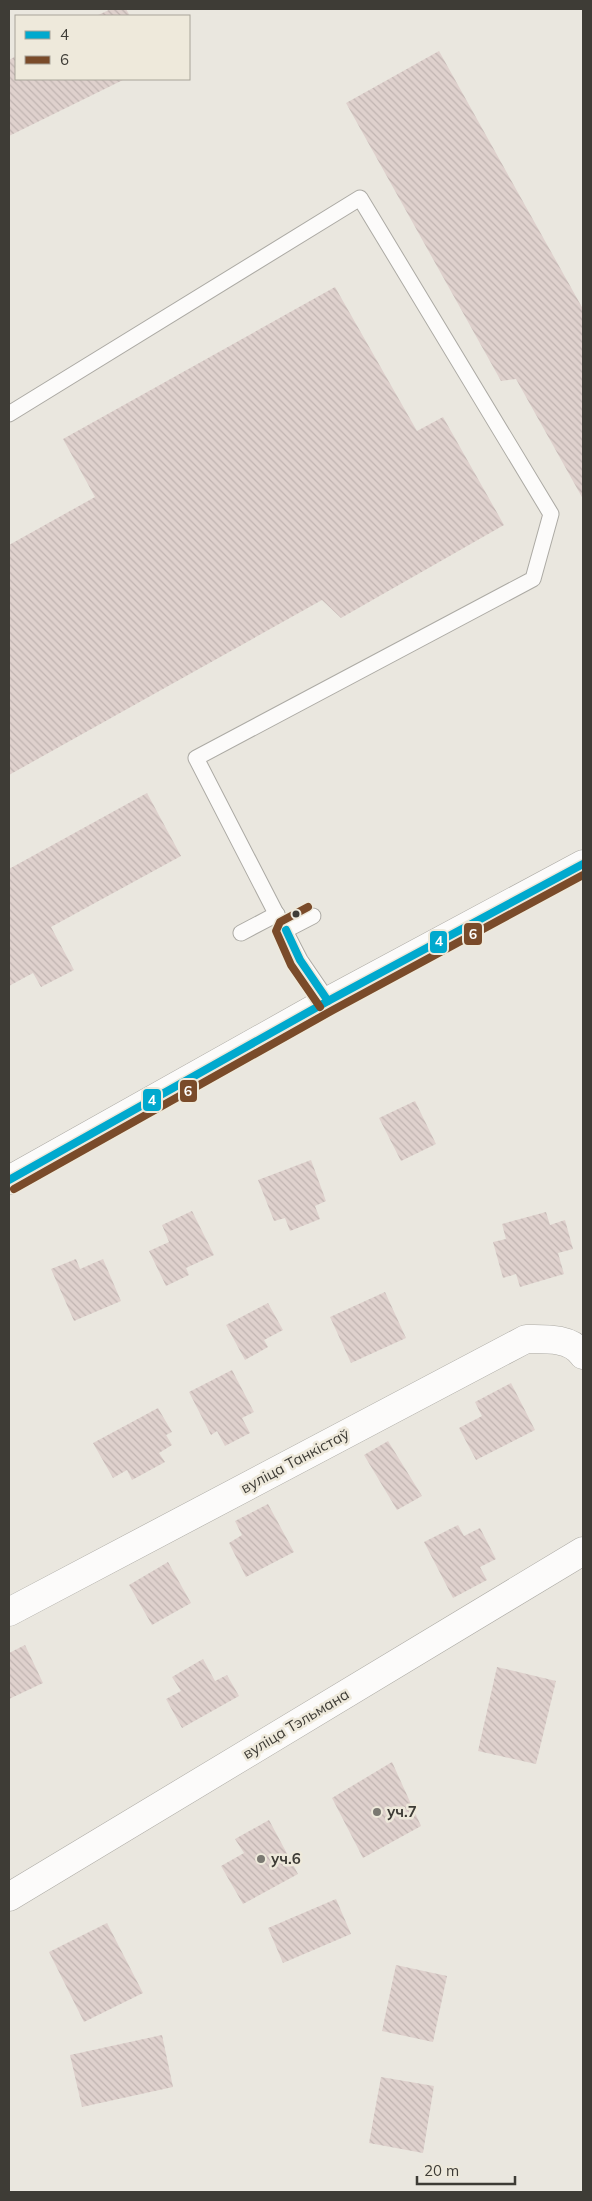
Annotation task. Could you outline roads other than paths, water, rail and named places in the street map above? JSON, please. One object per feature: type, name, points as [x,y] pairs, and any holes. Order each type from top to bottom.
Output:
[{"type":"street","points":[[9,1180],[328,1001],[583,864]]},
{"type":"street","name":"вуліца Танкістаў","points":[[9,1612],[526,1339],[560,1340],[580,1351],[583,1355]]},
{"type":"street","name":"вуліца Тэльмана","points":[[9,1897],[583,1551]]},
{"type":"lane","points":[[9,414],[360,198],[551,514],[533,579],[196,758],[300,960],[328,1001]]},
{"type":"lane","points":[[241,933],[278,914]]},
{"type":"lane","points":[[286,930],[313,916]]},
{"type":"place","name":"уч.7","points":[[377,1812]]},
{"type":"place","name":"уч.6","points":[[261,1859]]}]
